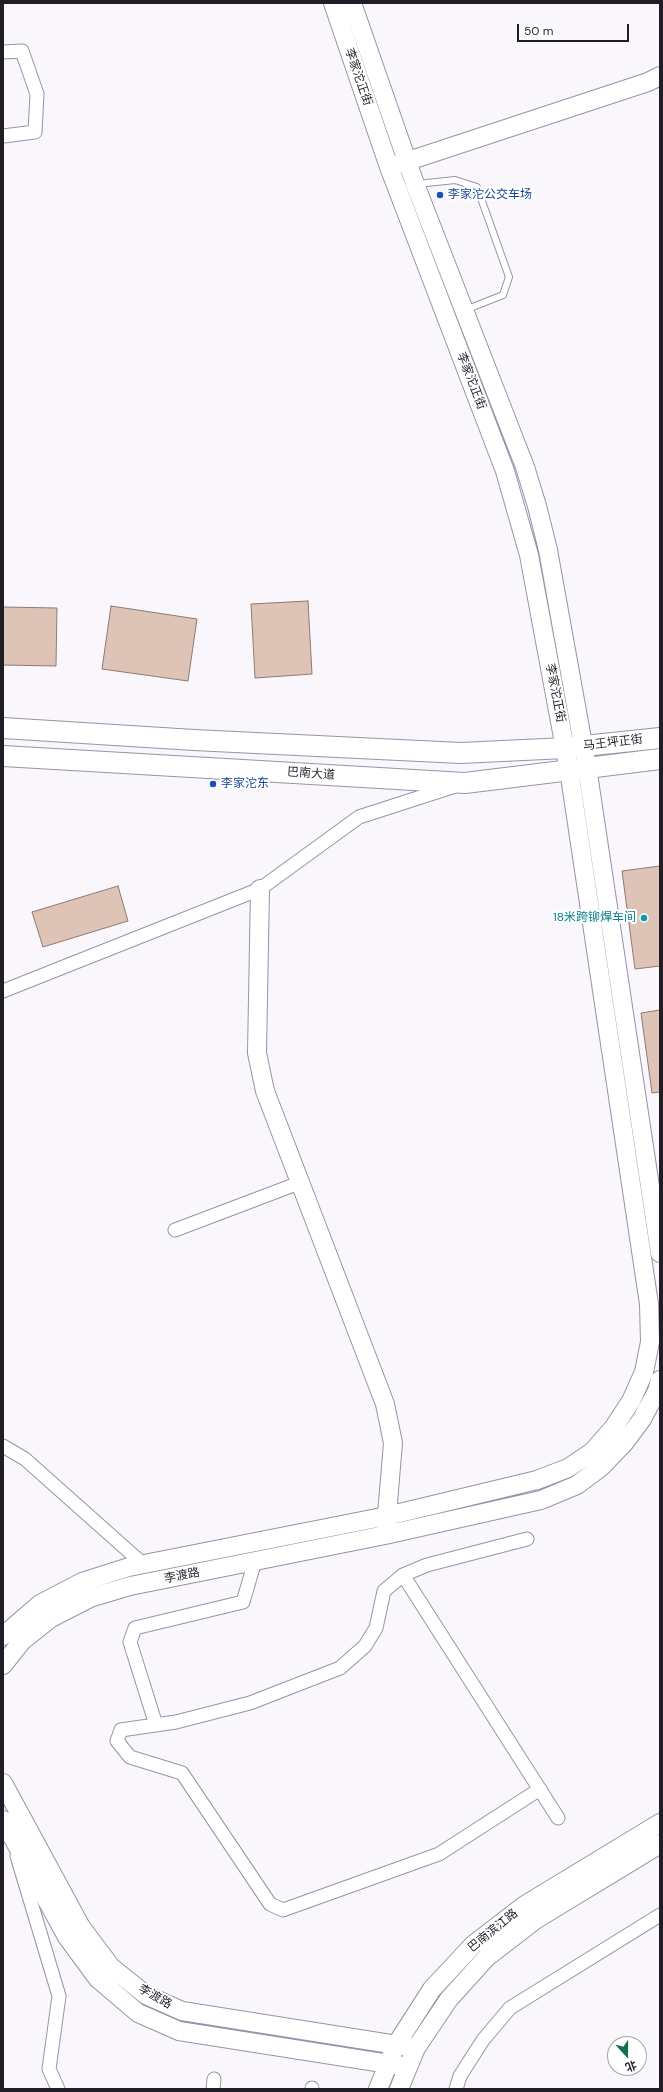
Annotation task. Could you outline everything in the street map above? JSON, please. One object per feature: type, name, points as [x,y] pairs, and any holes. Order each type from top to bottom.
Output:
[{"type":"main road","name":"李家沱正街","points":[[333,3],[389,167],[456,314]]},
{"type":"main road","name":"李家沱正街","points":[[352,3],[415,184],[518,512],[578,768]]},
{"type":"main road","points":[[389,167],[648,82],[660,76]]},
{"type":"main road","points":[[3,728],[194,740],[461,753],[574,747]]},
{"type":"main road","name":"马王坪正街","points":[[574,747],[660,738]]},
{"type":"main road","name":"巴南大道","points":[[3,756],[465,783],[578,768]]},
{"type":"main road","name":"马王坪正街","points":[[578,768],[660,759]]},
{"type":"main road","points":[[578,768],[660,1253]]},
{"type":"main road","name":"李渡路","points":[[3,1636],[40,1604],[82,1582],[143,1564],[387,1516],[537,1480],[568,1468],[592,1452],[614,1427],[631,1401],[644,1372],[650,1342],[649,1304],[578,768]]},
{"type":"main road","points":[[260,889],[257,1053],[265,1091],[385,1404],[393,1443],[385,1535]]},
{"type":"main road","name":"李渡路","points":[[3,1665],[22,1641],[51,1618],[90,1598],[130,1586],[385,1535],[541,1500],[577,1485],[601,1466],[625,1442],[642,1419],[657,1391],[660,1380]]},
{"type":"main road","name":"李渡路","points":[[3,1783],[81,1927],[110,1967],[146,1995],[182,2011],[416,2048]]},
{"type":"main road","name":"巴南滨江路","points":[[378,2089],[396,2045],[432,1989],[473,1945],[525,1905],[660,1823]]},
{"type":"main road","name":"李渡路","points":[[6,1826],[67,1937],[98,1979],[138,2013],[179,2031],[408,2067]]},
{"type":"main road","name":"巴南滨江路","points":[[399,2089],[416,2048],[448,1999],[487,1958],[535,1920],[660,1844]]},
{"type":"street","points":[[3,52],[22,51],[37,94],[35,132],[3,136]]},
{"type":"street","points":[[3,990],[260,889],[359,817],[465,783]]},
{"type":"street","points":[[175,1230],[299,1183]]},
{"type":"street","points":[[3,1446],[25,1459],[143,1564]]},
{"type":"street","points":[[527,1539],[427,1566],[403,1575],[384,1591],[376,1628],[365,1646],[340,1668],[250,1703],[176,1722],[121,1730],[117,1741],[130,1757],[182,1773],[270,1904],[283,1910],[439,1854],[540,1789]]},
{"type":"street","points":[[156,1725],[130,1642],[135,1628],[242,1602],[255,1561]]},
{"type":"street","points":[[403,1575],[558,1818]]},
{"type":"street","points":[[6,1826],[59,1996],[49,2069],[58,2089]]},
{"type":"street","points":[[456,2089],[460,2076],[483,2040],[510,2008],[660,1915]]},
{"type":"lane","points":[[415,184],[455,180],[477,187],[509,277],[504,294],[456,314]]},
{"type":"building","points":[[308,601],[312,674],[255,678],[251,604]]},
{"type":"building","points":[[111,606],[197,619],[188,681],[102,669]]},
{"type":"building","points":[[3,607],[57,608],[56,666],[3,665]]},
{"type":"building","name":"18米跨铆焊车间","points":[[660,866],[660,966],[635,969],[622,871]]},
{"type":"building","points":[[118,886],[128,921],[43,947],[32,912]]},
{"type":"building","points":[[660,1010],[660,1092],[652,1093],[641,1013]]},
{"type":"place","name":"李家沱公交车场","points":[[440,195]]},
{"type":"place","name":"李家沱东","points":[[213,784]]},
{"type":"place","name":"18米跨铆焊车间","points":[[644,918]]}]
